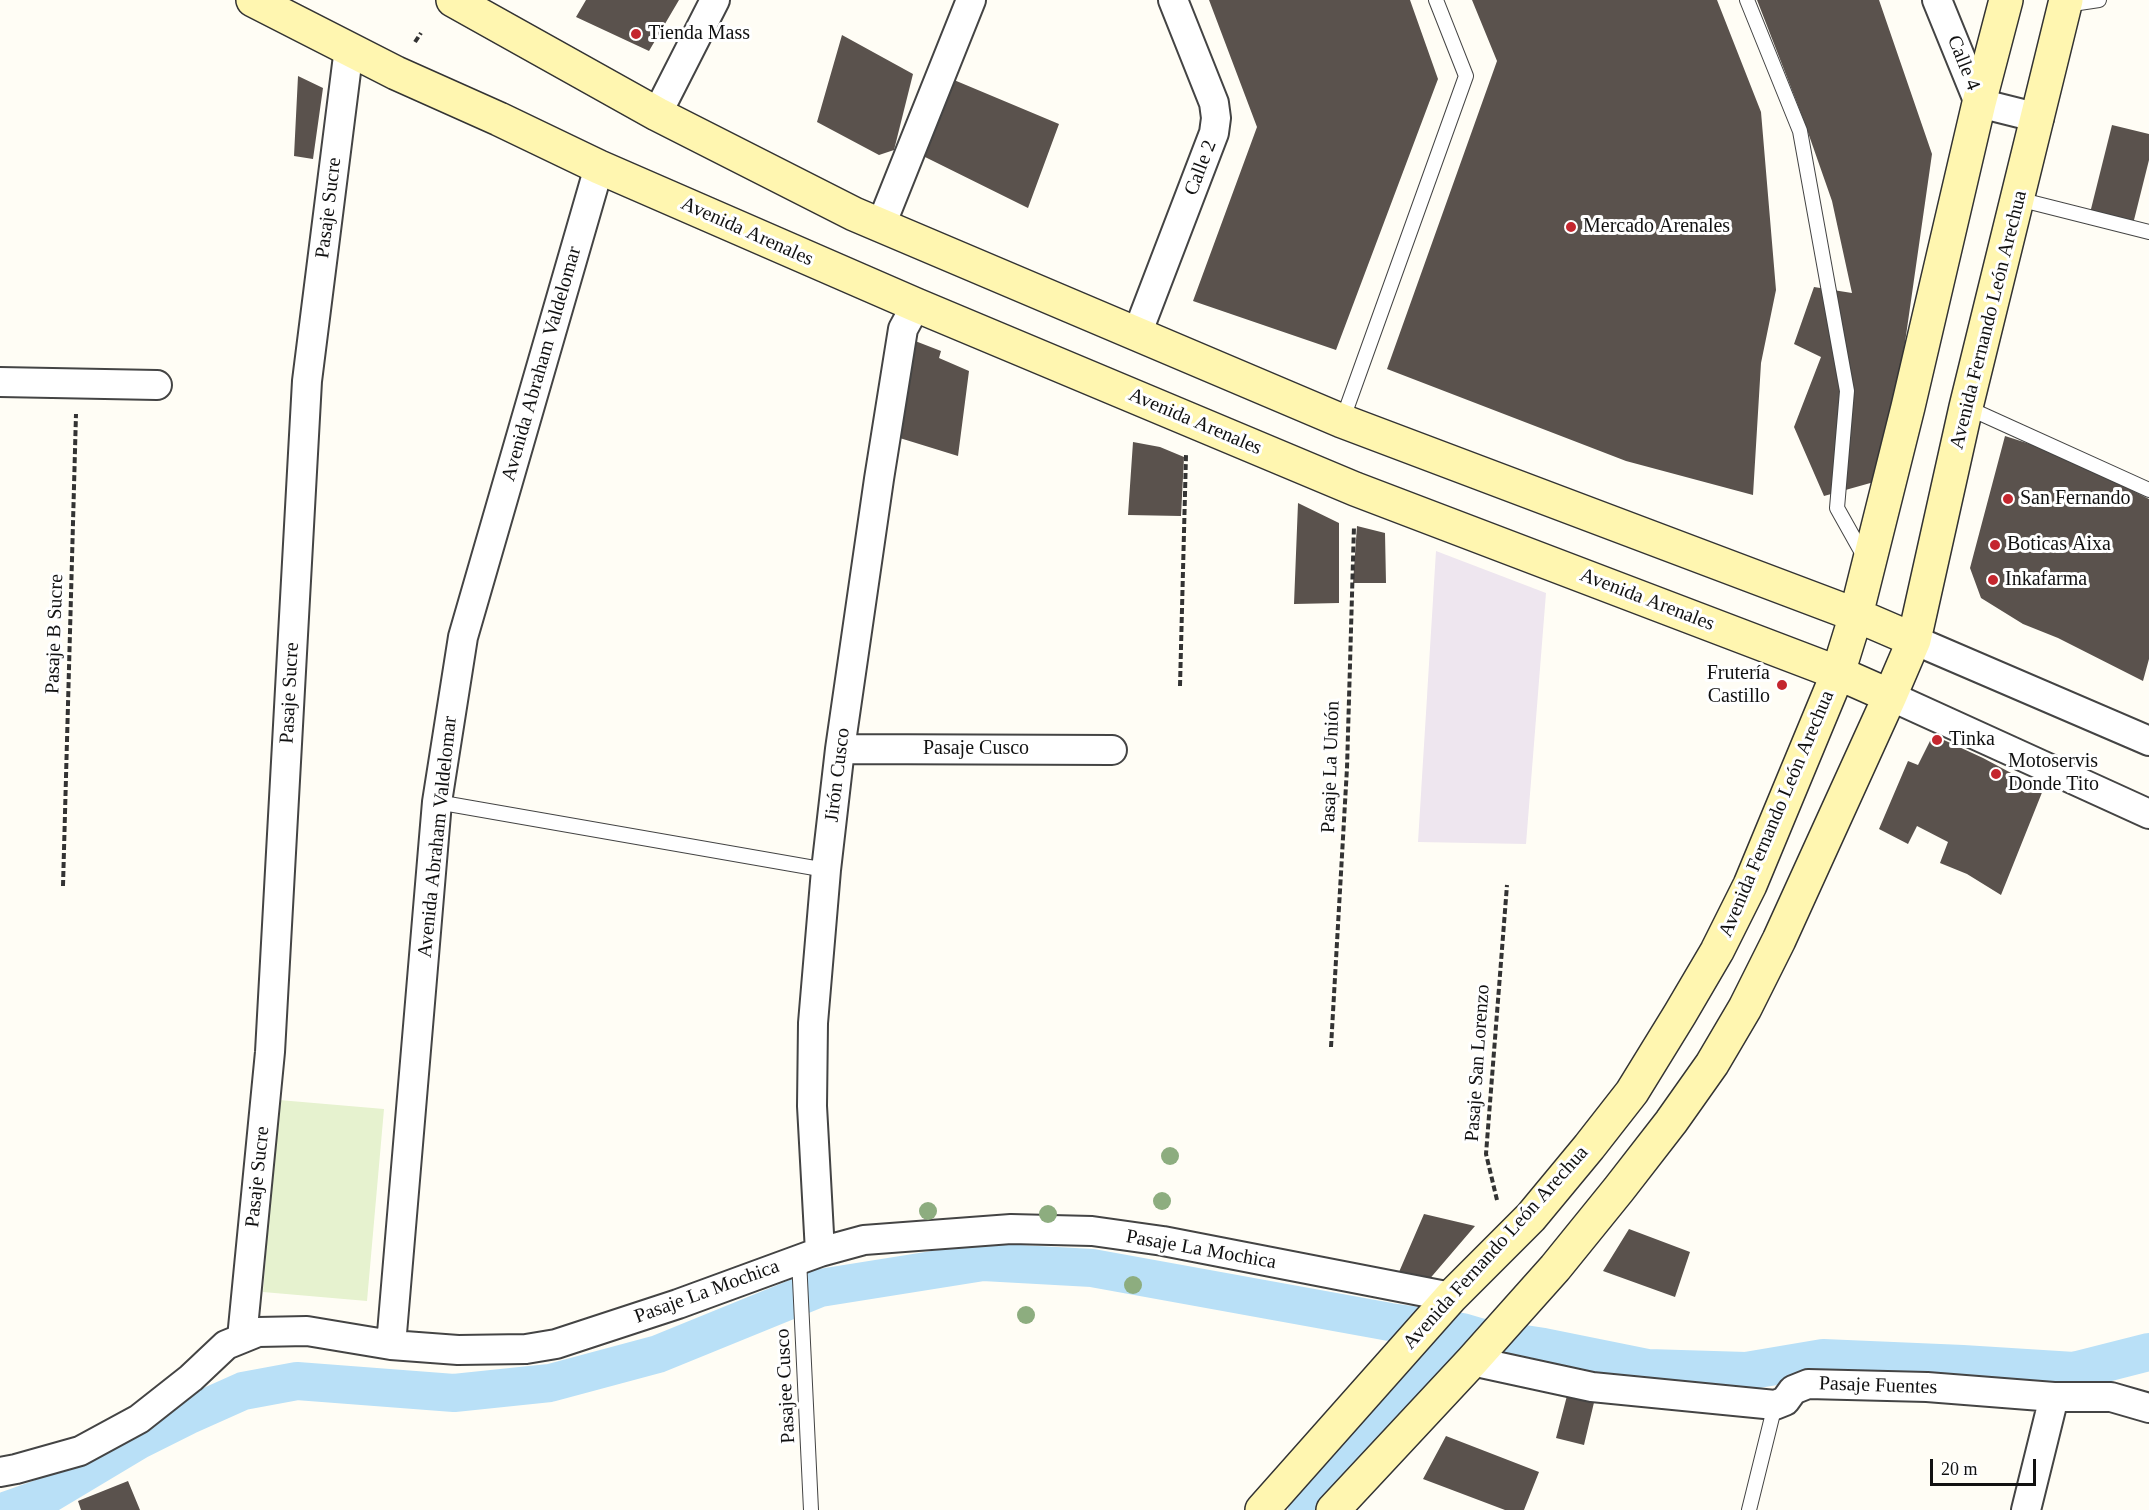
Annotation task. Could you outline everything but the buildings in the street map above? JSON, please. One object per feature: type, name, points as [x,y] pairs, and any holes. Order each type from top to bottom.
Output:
[{"type":"main road","points":[[453,0],[657,114],[854,214],[1342,421],[1856,615],[1914,640]]},
{"type":"main road","points":[[1856,615],[1911,396],[1979,103],[2006,0]]},
{"type":"main road","name":"Avenida Arenales","points":[[261,1],[396,73],[599,167],[916,305],[1355,489],[1838,673],[1890,696]]},
{"type":"main road","name":"Avenida Fernando León Arechua","points":[[1890,696],[1914,640],[1966,407],[2066,3]]},
{"type":"main road","name":"Avenida Fernando León Arechua","points":[[1262,1510],[1451,1297],[1531,1217],[1632,1092],[1717,951],[1750,885],[1838,673],[1856,615]]},
{"type":"main road","points":[[1333,1510],[1555,1268],[1671,1122],[1712,1064],[1745,1008],[1779,940],[1890,696]]},
{"type":"street","points":[[657,114],[715,0]]},
{"type":"street","points":[[881,225],[971,0]]},
{"type":"street","name":"Calle 2","points":[[1137,334],[1214,133],[1216,118],[1214,104],[1173,0]]},
{"type":"street","name":"Calle 4","points":[[1936,0],[1979,103],[2039,118]]},
{"type":"street","name":"Pasaje Sucre","points":[[242,1338],[270,1052],[307,381],[349,48]]},
{"type":"street","name":"Avenida Abraham Valdelomar","points":[[391,1345],[437,802],[464,637],[599,167]]},
{"type":"street","name":"Jirón Cusco","points":[[810,1255],[813,1023],[826,870],[840,749],[899,348],[903,329],[916,305]]},
{"type":"street","points":[[0,382],[157,385]]},
{"type":"street","points":[[1914,640],[2149,741]]},
{"type":"street","name":"Avenida Arenales","points":[[1890,696],[2149,814]]},
{"type":"street","name":"Pasaje Cusco","points":[[840,749],[1112,750]]},
{"type":"street","name":"Pasaje La Mochica","points":[[0,1472],[80,1451],[139,1419],[191,1378],[226,1345],[258,1332],[307,1331],[391,1345],[458,1350],[526,1349],[555,1344],[678,1304],[810,1255],[864,1240],[1011,1229],[1092,1231],[1163,1242],[1451,1297]]},
{"type":"street","points":[[1472,1361],[1592,1387],[1775,1405]]},
{"type":"street","name":"Pasaje Fuentes","points":[[1775,1405],[1785,1401],[1793,1390],[1808,1384],[1927,1387],[2054,1397],[2110,1397],[2149,1408]]},
{"type":"street","points":[[2026,1510],[2054,1397]]},
{"type":"lane","points":[[1342,421],[1466,76],[1436,0]]},
{"type":"lane","points":[[1747,0],[1800,131],[1847,391],[1837,508],[1869,565]]},
{"type":"lane","points":[[2066,3],[2099,0]]},
{"type":"lane","points":[[2018,199],[2149,232]]},
{"type":"lane","points":[[1966,407],[2149,490]]},
{"type":"lane","points":[[437,802],[826,870]]},
{"type":"lane","name":"Pasajee Cusco","points":[[810,1255],[811,1510]]},
{"type":"lane","points":[[1749,1510],[1775,1405]]},
{"type":"path","name":"Pasaje B Sucre","points":[[63,886],[77,383]]},
{"type":"path","points":[[1180,686],[1187,418]]},
{"type":"path","name":"Pasaje La Unión","points":[[1331,1047],[1347,768],[1355,489]]},
{"type":"path","name":"Pasaje San Lorenzo","points":[[1506,1242],[1486,1154],[1507,885]]},
{"type":"shaded area","points":[[1436,551],[1546,593],[1526,844],[1418,842]]},
{"type":"green space","points":[[279,1100],[384,1109],[367,1301],[263,1292]]},
{"type":"waterway","points":[[8,1510],[42,1498],[139,1440],[243,1391],[297,1381],[454,1393],[550,1383],[658,1354],[820,1288],[983,1262],[1092,1268],[1390,1322],[1462,1332],[1648,1368],[1746,1371],[1823,1358],[2074,1371],[2149,1352]]},
{"type":"waterway","points":[[1307,1510],[1462,1332]]},
{"type":"place","name":"Tienda Mass","points":[[636,34]]},
{"type":"place","name":"Mercado Arenales","points":[[1571,227]]},
{"type":"place","name":"San Fernando","points":[[2008,499]]},
{"type":"place","name":"Boticas Aixa","points":[[1995,545]]},
{"type":"place","name":"Inkafarma","points":[[1993,580]]},
{"type":"place","name":"Frutería Castillo","points":[[1782,685]]},
{"type":"place","name":"Tinka","points":[[1937,740]]},
{"type":"place","name":"Motoservis Donde Tito","points":[[1996,774]]}]
